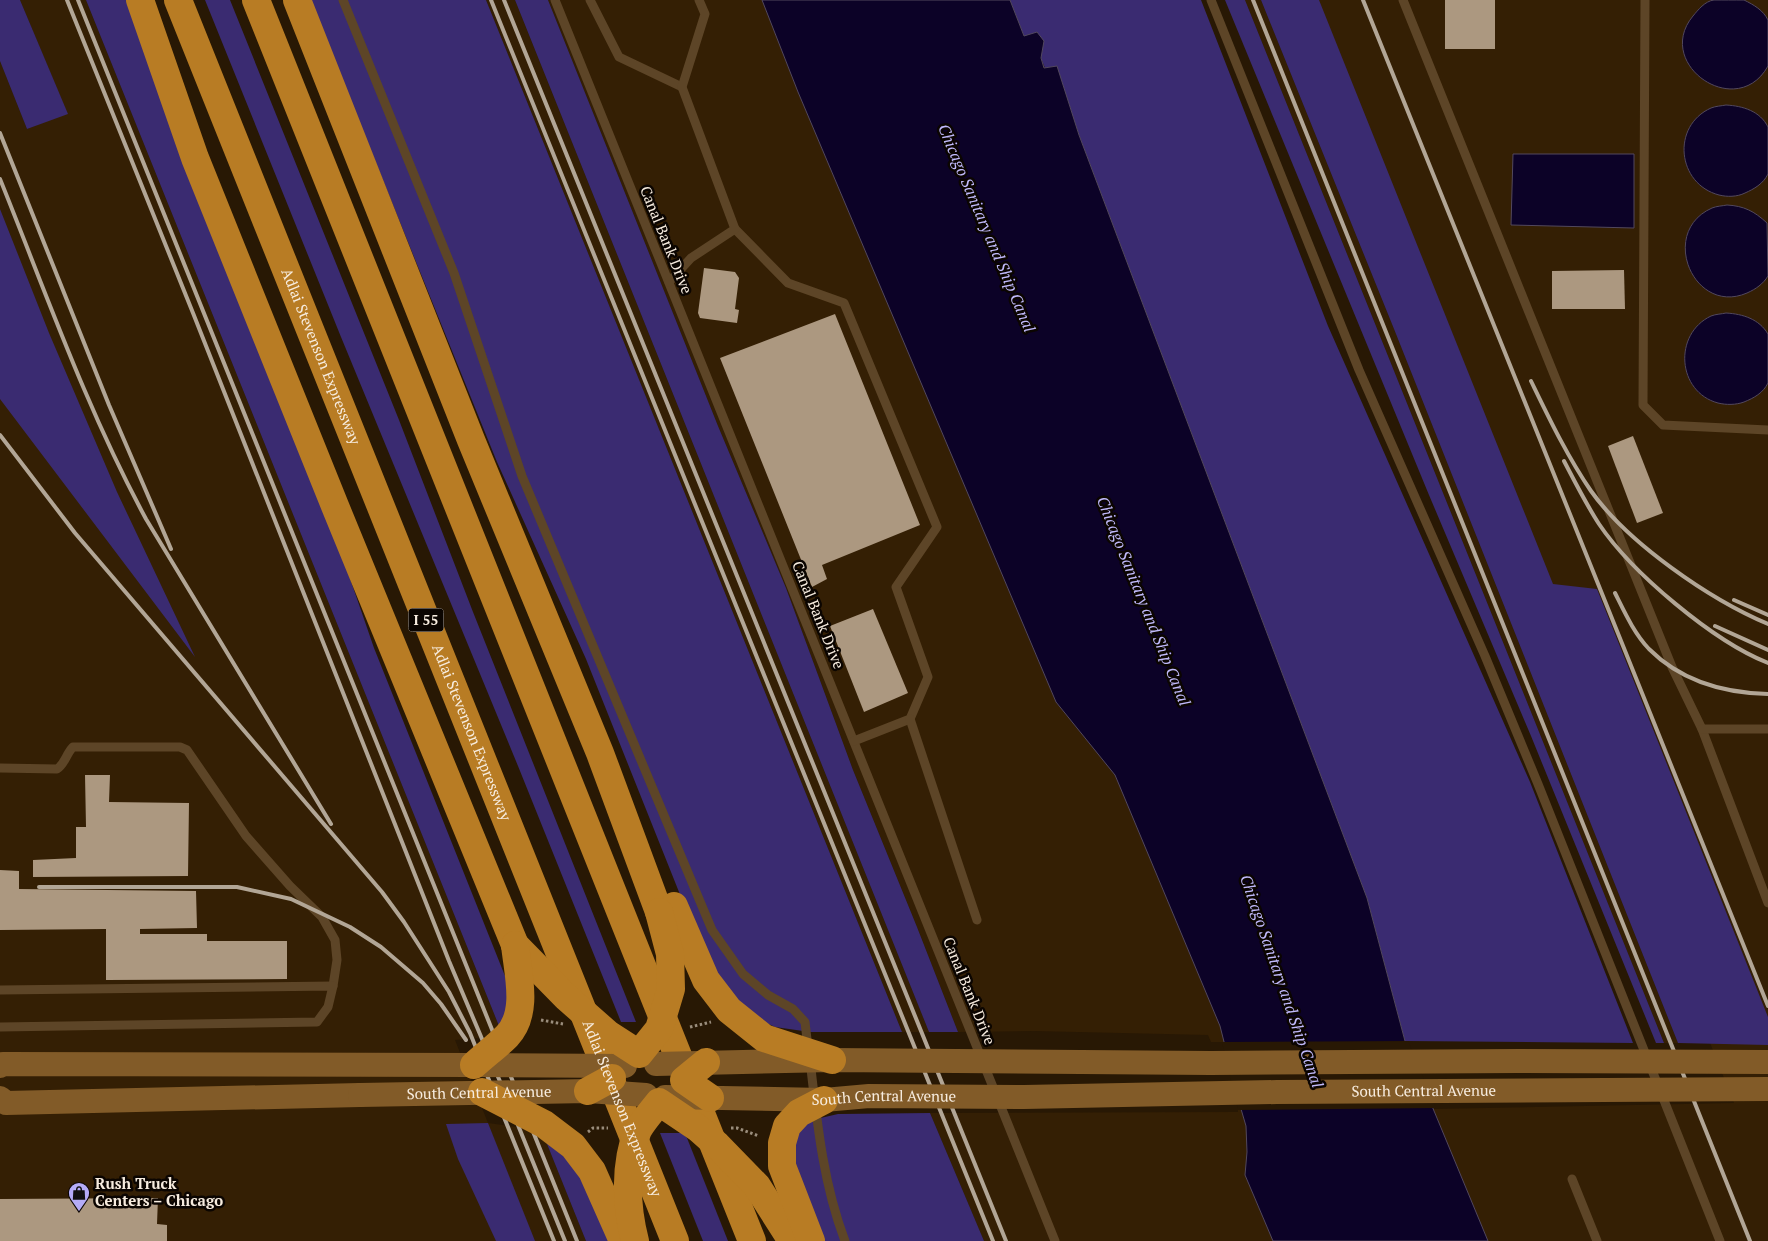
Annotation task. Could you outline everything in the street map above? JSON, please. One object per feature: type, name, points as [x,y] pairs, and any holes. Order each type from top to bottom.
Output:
[{"type":"highway","points":[[140,0],[195,158],[515,945],[521,1001],[518,1017],[508,1035],[474,1065]]},
{"type":"highway","name":"Adlai Stevenson Expressway","points":[[178,0],[675,1241]]},
{"type":"highway","points":[[256,0],[752,1241]]},
{"type":"highway","points":[[297,0],[471,440],[666,909],[706,980],[729,1010],[764,1038],[832,1060]]},
{"type":"highway","points":[[618,1070],[659,1029],[671,989],[666,909]]},
{"type":"highway","points":[[515,945],[566,997],[608,1034],[618,1070],[663,1094],[757,1186],[792,1241]]},
{"type":"highway","points":[[635,1241],[628,1192],[631,1153],[639,1129],[663,1094],[706,1062]]},
{"type":"highway","points":[[618,1070],[663,1094],[710,1098]]},
{"type":"highway","points":[[482,1092],[544,1124],[573,1146],[592,1171],[623,1241]]},
{"type":"highway","points":[[811,1241],[782,1166],[782,1144],[788,1126],[799,1113],[824,1100]]},
{"type":"main road","name":"South Central Avenue","points":[[0,1098],[6,1103],[482,1092],[618,1070],[706,1062],[832,1060],[1211,1063],[1768,1062]]},
{"type":"main road","name":"South Central Avenue","points":[[0,1066],[3,1064],[474,1065],[618,1070]]},
{"type":"main road","name":"South Central Avenue","points":[[710,1098],[824,1100],[869,1096],[1024,1097],[1278,1092],[1768,1089]]},
{"type":"lane","points":[[342,0],[454,273],[522,476],[712,930],[742,974],[768,995],[793,1009],[805,1022],[822,1163],[837,1220],[845,1241]]},
{"type":"lane","name":"Canal Bank Drive","points":[[555,0],[1055,1241]]},
{"type":"lane","points":[[590,0],[619,57],[682,87]]},
{"type":"lane","points":[[699,0],[704,14],[682,87],[735,229],[788,282],[844,303],[937,527],[896,587],[928,677],[910,719],[977,920]]},
{"type":"lane","points":[[1211,0],[1359,370],[1485,656],[1720,1241]]},
{"type":"lane","points":[[1403,0],[1672,667],[1702,729],[1768,903]]},
{"type":"lane","points":[[1645,0],[1643,405],[1663,425],[1768,430]]},
{"type":"lane","points":[[669,282],[691,258],[735,229]]},
{"type":"lane","points":[[854,741],[910,719]]},
{"type":"lane","points":[[1702,729],[1768,729]]},
{"type":"lane","points":[[0,768],[57,769],[62,766],[68,752],[73,747],[180,746],[187,750],[246,836],[290,886],[322,917],[335,940],[337,960],[328,1007],[317,1022],[0,1027]]},
{"type":"lane","points":[[0,990],[332,986]]},
{"type":"lane","points":[[1572,1179],[1597,1241]]},
{"type":"path","points":[[690,1027],[716,1021]]},
{"type":"path","points":[[584,1135],[593,1128],[611,1128]]},
{"type":"path","points":[[729,1128],[737,1128],[759,1136]]},
{"type":"shaded area","points":[[0,0],[20,0],[68,114],[27,129],[0,61]]},
{"type":"shaded area","points":[[20,0],[86,0],[499,1026],[486,1036],[455,1040],[488,1123],[517,1127],[531,1131],[545,1139],[586,1241],[0,1241],[0,61],[27,129],[67,113]]},
{"type":"shaded area","points":[[86,0],[128,0],[315,477],[374,648],[509,986],[507,1012],[499,1026]]},
{"type":"shaded area","points":[[205,0],[230,0],[399,420],[636,1022],[621,1022]]},
{"type":"shaded area","points":[[310,0],[486,0],[902,1032],[810,1032],[775,1027],[748,1012],[719,982],[683,902],[586,659],[497,462]]},
{"type":"shaded area","points":[[486,0],[515,0],[929,1032],[902,1032]]},
{"type":"shaded area","points":[[515,0],[548,0],[718,426],[786,588],[853,770],[958,1032],[929,1032]]},
{"type":"shaded area","points":[[548,0],[762,0],[798,92],[1056,702],[1115,775],[1220,1026],[1224,1042],[1211,1042],[1208,1035],[1034,1031],[958,1032],[853,770],[786,588],[718,426]]},
{"type":"shaded area","points":[[1010,0],[1201,0],[1328,326],[1530,782],[1633,1043],[1405,1041],[1367,898],[1079,135],[1057,67],[1045,68],[1041,58],[1024,36]]},
{"type":"shaded area","points":[[1225,0],[1245,0],[1664,1043],[1656,1043],[1531,736],[1429,495]]},
{"type":"shaded area","points":[[1245,0],[1261,0],[1678,1043],[1664,1043]]},
{"type":"shaded area","points":[[1261,0],[1319,0],[1553,584],[1597,589],[1768,1017],[1768,1045],[1678,1043]]},
{"type":"shaded area","points":[[1294,0],[1768,0],[1768,1241],[1488,1241],[1433,1109],[1734,1103]]},
{"type":"shaded area","points":[[0,209],[49,333],[117,492],[195,657],[0,399]]},
{"type":"shaded area","points":[[1238,1109],[1241,1109],[1246,1126],[1247,1152],[1245,1175],[1273,1241],[984,1241],[930,1113],[1238,1112]]},
{"type":"shaded area","points":[[930,1113],[984,1241],[820,1241],[791,1150],[799,1131],[812,1120],[838,1114]]},
{"type":"shaded area","points":[[488,1123],[535,1241],[496,1241],[458,1159],[446,1124]]},
{"type":"shaded area","points":[[660,1133],[682,1133],[687,1138],[728,1241],[703,1241]]},
{"type":"shaded area","points":[[545,1139],[579,1170],[612,1241],[586,1241]]},
{"type":"water","name":"Chicago Sanitary and Ship Canal","points":[[762,0],[1010,0],[1024,36],[1037,32],[1044,41],[1041,58],[1044,68],[1057,66],[1079,135],[1367,898],[1405,1041],[1488,1241],[1273,1241],[1245,1175],[1247,1152],[1246,1126],[1220,1026],[1115,775],[1056,702],[798,92]]},
{"type":"water","points":[[1714,0],[1744,0],[1761,11],[1768,20],[1768,66],[1754,82],[1738,89],[1720,87],[1704,80],[1691,68],[1683,52],[1683,34],[1693,16],[1708,2]]},
{"type":"water","points":[[1726,105],[1756,113],[1768,127],[1768,174],[1764,181],[1755,188],[1732,196],[1719,195],[1705,189],[1694,179],[1687,167],[1684,154],[1689,128],[1698,116],[1711,108]]},
{"type":"water","points":[[1513,154],[1634,154],[1634,228],[1511,225]]},
{"type":"water","points":[[1727,205],[1749,210],[1767,223],[1768,276],[1762,284],[1747,293],[1728,297],[1712,293],[1698,283],[1689,268],[1685,252],[1687,235],[1696,219],[1712,208]]},
{"type":"water","points":[[1726,313],[1750,318],[1768,334],[1768,383],[1764,390],[1755,397],[1734,404],[1718,403],[1704,397],[1694,387],[1688,375],[1685,362],[1690,336],[1699,324],[1711,316]]},
{"type":"pier","points":[[1408,1041],[1436,1108],[1238,1110],[1222,1042]]},
{"type":"building","points":[[1445,0],[1495,0],[1495,49],[1445,49]]},
{"type":"building","points":[[704,268],[735,272],[739,278],[735,309],[739,310],[737,323],[700,318],[698,313]]},
{"type":"building","points":[[1624,270],[1625,309],[1552,309],[1552,271]]},
{"type":"building","points":[[835,314],[920,525],[822,565],[827,579],[812,587],[720,358]]},
{"type":"building","points":[[1633,436],[1663,513],[1637,523],[1608,446]]},
{"type":"building","points":[[873,609],[908,693],[864,712],[830,626]]},
{"type":"building","points":[[85,775],[110,775],[109,802],[189,803],[188,876],[33,877],[33,860],[76,858],[76,827],[86,827]]},
{"type":"building","points":[[0,870],[19,871],[19,889],[196,891],[197,928],[140,929],[140,934],[207,934],[207,941],[287,941],[287,979],[106,980],[106,929],[0,930]]},
{"type":"building","name":"Rush Truck Centers – Chicago","points":[[158,1198],[157,1224],[167,1225],[167,1241],[0,1241],[0,1199]]},
{"type":"railway","points":[[67,0],[449,961],[565,1241]]},
{"type":"railway","points":[[78,0],[577,1241]]},
{"type":"railway","points":[[491,0],[993,1241]]},
{"type":"railway","points":[[504,0],[1006,1241]]},
{"type":"railway","points":[[1253,0],[1750,1241]]},
{"type":"railway","points":[[1363,0],[1768,1006]]},
{"type":"railway","points":[[0,133],[109,405],[171,549]]},
{"type":"railway","points":[[0,179],[86,394],[146,519],[331,824]]},
{"type":"railway","points":[[1531,381],[1574,464],[1591,491],[1607,511],[1626,530],[1671,568],[1721,600],[1768,624]]},
{"type":"railway","points":[[0,435],[75,533],[382,892],[404,922],[449,992],[470,1033],[554,1241]]},
{"type":"railway","points":[[1564,461],[1599,524],[1613,543],[1652,584],[1675,604],[1723,639],[1746,653],[1768,663]]},
{"type":"railway","points":[[1615,593],[1639,636],[1661,660],[1689,677],[1719,688],[1768,694]]},
{"type":"railway","points":[[1734,600],[1768,615]]},
{"type":"railway","points":[[1715,626],[1768,650]]},
{"type":"railway","points":[[39,887],[237,887],[291,899],[350,927],[381,947],[423,983],[441,1004],[466,1040]]},
{"type":"place","name":"Rush Truck Centers – Chicago","points":[[79,1212]]}]
